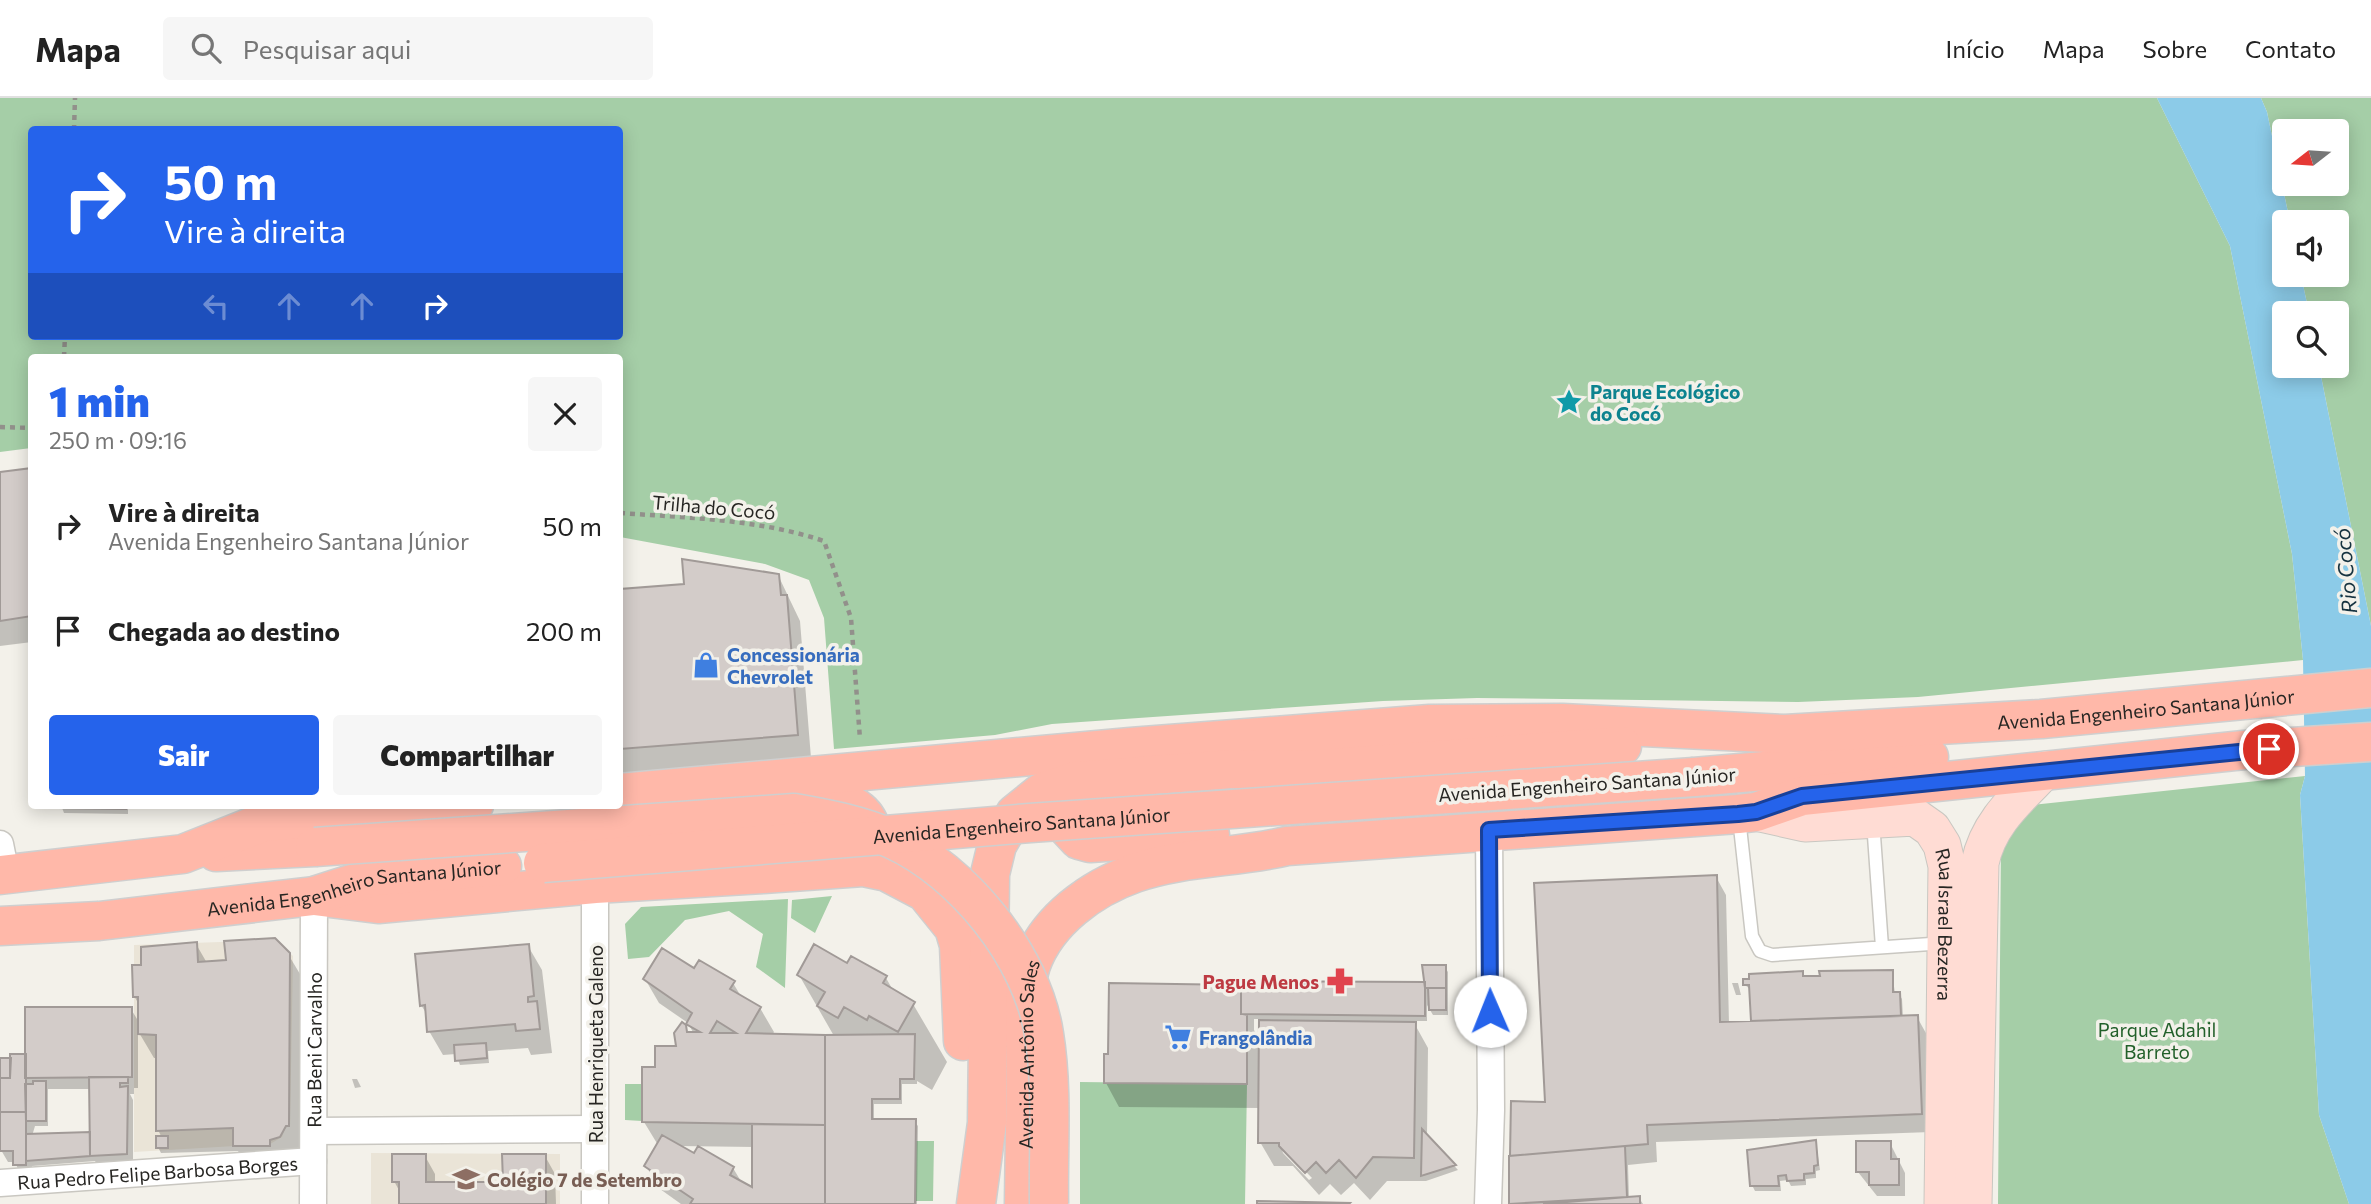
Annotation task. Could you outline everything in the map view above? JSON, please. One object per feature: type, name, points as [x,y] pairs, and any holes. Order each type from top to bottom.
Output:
[{"type":"main road","name":"Avenida Engenheiro Santana Júnior","points":[[623,793],[1131,747],[1430,724],[1562,723],[1785,734],[2041,719],[2371,688]]},
{"type":"main road","points":[[974,1204],[987,1123],[990,874],[997,845],[1014,814],[1041,793],[1075,781],[1231,769],[1305,770],[1785,734]]},
{"type":"main road","name":"Avenida Engenheiro Santana Júnior","points":[[1064,915],[1082,900],[1134,873],[1176,862],[1253,854],[1286,846],[1747,813],[1802,796],[1876,803],[2045,770],[2244,750],[2371,742]]},
{"type":"main road","name":"Avenida Engenheiro Santana Júnior","points":[[0,926],[99,921],[314,895],[376,876],[1030,823],[1694,777],[1967,754],[1994,755],[2045,770]]},
{"type":"main road","points":[[1286,846],[1251,831],[1090,843],[1079,840],[1066,826],[1069,813],[1086,800],[1112,795],[1236,788],[1305,770]]},
{"type":"main road","points":[[745,783],[828,793],[858,810],[868,822],[868,847],[855,860],[835,869]]},
{"type":"main road","points":[[183,854],[264,822],[425,809]]},
{"type":"main road","points":[[2,864],[315,847],[794,813],[859,826],[894,840],[949,876],[986,915],[1020,966],[1044,1030],[1048,1061],[1049,1204]]},
{"type":"main road","points":[[314,895],[378,904],[595,884],[863,867],[902,877],[925,892],[954,928],[959,945],[962,987],[962,1122],[974,1204]]},
{"type":"main road","name":"Avenida Antônio Sales","points":[[1024,1204],[1027,981],[1040,946],[1064,915]]},
{"type":"street","name":"Rua Israel Bezerra","points":[[1973,1204],[1980,863],[1984,842],[1999,819],[2045,770]]},
{"type":"street","name":"Rua Israel Bezerra","points":[[1876,803],[1915,817],[1931,829],[1942,845],[1947,866],[1943,1204]]},
{"type":"street","points":[[1488,1204],[1489,830]]},
{"type":"street","name":"Rua Henriqueta Galeno","points":[[595,884],[595,1204]]},
{"type":"street","name":"Rua Beni Carvalho","points":[[313,1204],[314,895]]},
{"type":"street","points":[[314,1131],[595,1129]]},
{"type":"street","name":"Rua Pedro Felipe Barbosa Borges","points":[[0,1184],[313,1161]]},
{"type":"lane","points":[[1876,803],[1882,947]]},
{"type":"lane","points":[[1747,813],[1752,936],[1760,951],[1772,955],[1947,943]]},
{"type":"path","points":[[74,126],[75,98]]},
{"type":"path","points":[[0,427],[28,428]]},
{"type":"path","name":"Trilha do Cocó","points":[[623,513],[750,523],[785,528],[824,541],[851,618],[860,740],[849,741]]},
{"type":"shaded area","points":[[276,940],[293,956],[290,1126],[286,1126],[282,1137],[270,1144],[134,1152],[134,945]]},
{"type":"shaded area","name":"Colégio 7 de Setembro","points":[[371,1153],[560,1154],[560,1204],[371,1204]]},
{"type":"green space","name":"Parque Ecológico do Cocó","points":[[0,98],[2157,98],[2230,246],[2292,554],[2303,660],[1918,697],[1798,702],[1477,698],[1383,701],[1052,724],[995,735],[834,749],[824,618],[809,580],[765,564],[623,538],[623,354],[28,354],[28,448],[0,452]]},
{"type":"green space","points":[[2261,98],[2371,98],[2371,626],[2321,378],[2349,378],[2349,301],[2306,301],[2304,287],[2349,287],[2349,210],[2287,210],[2285,196],[2349,196],[2349,119],[2272,119],[2272,136]]},
{"type":"green space","name":"Parque Adahil Barreto","points":[[2305,776],[2300,795],[2319,1115],[2349,1204],[1998,1204],[2001,842],[2032,805]]},
{"type":"green space","points":[[832,896],[815,933],[791,918],[792,900]]},
{"type":"green space","points":[[788,899],[785,988],[756,967],[763,934],[729,911],[685,920],[649,957],[628,959],[625,924],[641,907]]},
{"type":"green space","points":[[1080,1082],[1247,1084],[1245,1204],[1080,1204]]},
{"type":"green space","points":[[625,1084],[642,1084],[642,1121],[625,1120]]},
{"type":"green space","points":[[916,1141],[934,1141],[933,1201],[915,1201]]},
{"type":"water","name":"Rio Cocó","points":[[2157,98],[2261,98],[2267,112],[2272,136],[2272,196],[2285,196],[2287,210],[2272,210],[2272,287],[2304,287],[2306,301],[2272,301],[2272,378],[2321,378],[2371,626],[2371,1204],[2349,1204],[2319,1115],[2300,795],[2305,776],[2303,660],[2292,554],[2230,246]]},
{"type":"building","points":[[28,468],[28,617],[0,621],[0,472]]},
{"type":"building","name":"Concessionária Chevrolet","points":[[682,559],[779,574],[781,595],[787,595],[798,735],[623,749],[623,589],[684,584]]},
{"type":"building","points":[[1717,875],[1720,1022],[1918,1015],[1922,1114],[1647,1125],[1648,1144],[1510,1156],[1511,1101],[1545,1102],[1534,883]]},
{"type":"building","points":[[275,938],[290,953],[289,1126],[286,1126],[280,1137],[270,1140],[270,1146],[233,1146],[233,1128],[156,1131],[156,1035],[138,1034],[138,997],[133,997],[132,965],[141,965],[141,947],[197,942],[198,962],[226,960],[224,941]]},
{"type":"building","points":[[529,944],[534,996],[528,997],[528,1002],[537,1001],[540,1029],[516,1031],[515,1024],[427,1032],[425,1005],[420,1006],[415,954]]},
{"type":"building","points":[[814,944],[847,963],[851,956],[887,976],[883,983],[915,1002],[898,1032],[869,1016],[867,1020],[844,1007],[838,1018],[817,1006],[825,992],[797,975]]},
{"type":"building","points":[[662,948],[694,968],[699,960],[735,981],[730,989],[761,1007],[746,1033],[825,1035],[825,1125],[642,1122],[642,1067],[655,1067],[655,1046],[676,1046],[674,1033],[682,1022],[686,1025],[687,1032],[700,1032],[686,1024],[692,1013],[643,979]],"holes":[[[717,1021],[736,1033],[710,1033]]]},
{"type":"building","points":[[1422,965],[1446,965],[1446,988],[1425,988]]},
{"type":"building","points":[[1893,970],[1893,992],[1900,992],[1901,1016],[1751,1021],[1749,985],[1743,985],[1743,979],[1749,979],[1749,974],[1803,971],[1803,976],[1820,976],[1819,971]]},
{"type":"building","points":[[1241,981],[1425,982],[1425,1016],[1241,1014]]},
{"type":"building","name":"Frangolândia","points":[[1109,983],[1241,985],[1241,1014],[1247,1015],[1247,1084],[1104,1083],[1104,1054],[1108,1054]]},
{"type":"building","points":[[1428,988],[1446,988],[1446,1010],[1429,1010]]},
{"type":"building","points":[[25,1007],[132,1007],[132,1077],[25,1078]]},
{"type":"building","points":[[1259,1020],[1416,1022],[1414,1158],[1373,1157],[1356,1178],[1339,1160],[1326,1173],[1316,1162],[1305,1173],[1279,1143],[1258,1143]]},
{"type":"building","points":[[915,1034],[914,1079],[900,1079],[900,1099],[872,1099],[872,1119],[916,1119],[915,1204],[825,1204],[825,1035]]},
{"type":"building","points":[[486,1043],[487,1058],[455,1061],[454,1045]]},
{"type":"building","points":[[10,1054],[26,1054],[26,1112],[0,1112],[0,1078],[10,1078]]},
{"type":"building","points":[[0,1058],[11,1058],[10,1078],[0,1078]]},
{"type":"building","points":[[89,1077],[128,1077],[128,1083],[120,1083],[120,1087],[128,1086],[127,1154],[90,1156]]},
{"type":"building","points":[[33,1081],[46,1081],[46,1121],[26,1121],[25,1084],[33,1084]]},
{"type":"building","points":[[0,1112],[26,1112],[26,1165],[13,1165],[13,1151],[0,1151]]},
{"type":"building","points":[[752,1124],[825,1125],[825,1204],[690,1204],[693,1199],[644,1166],[662,1135],[694,1153],[698,1146],[734,1167],[730,1175],[752,1187]]},
{"type":"building","points":[[1422,1129],[1456,1165],[1421,1176]]},
{"type":"building","points":[[90,1132],[90,1156],[26,1161],[26,1134]]},
{"type":"building","points":[[156,1136],[168,1136],[168,1148],[156,1148]]},
{"type":"building","points":[[1816,1140],[1818,1165],[1814,1166],[1814,1173],[1804,1174],[1804,1180],[1787,1181],[1786,1175],[1778,1176],[1779,1186],[1750,1186],[1747,1150]]},
{"type":"building","points":[[1856,1141],[1891,1141],[1891,1159],[1899,1159],[1899,1185],[1869,1185],[1869,1172],[1856,1172]]},
{"type":"building","points":[[1625,1146],[1627,1197],[1509,1204],[1509,1156]]},
{"type":"building","points":[[392,1154],[426,1154],[426,1182],[503,1182],[502,1154],[546,1154],[546,1204],[399,1204],[399,1182],[392,1182]]},
{"type":"building","points":[[1640,1196],[1640,1204],[1543,1204],[1627,1197]]},
{"type":"building","points":[[1257,1201],[1350,1203],[1257,1204]]},
{"type":"place","name":"Parque Ecológico do Cocó","points":[[1569,402]]},
{"type":"place","name":"Concessionária Chevrolet","points":[[706,665]]},
{"type":"place","name":"Pague Menos","points":[[1340,981]]},
{"type":"place","name":"Frangolândia","points":[[1178,1037]]},
{"type":"place","name":"Colégio 7 de Setembro","points":[[466,1179]]},
{"type":"route","points":[[1490,1011],[1489,830],[1738,814],[1756,812],[1802,796],[2269,749]]}]
